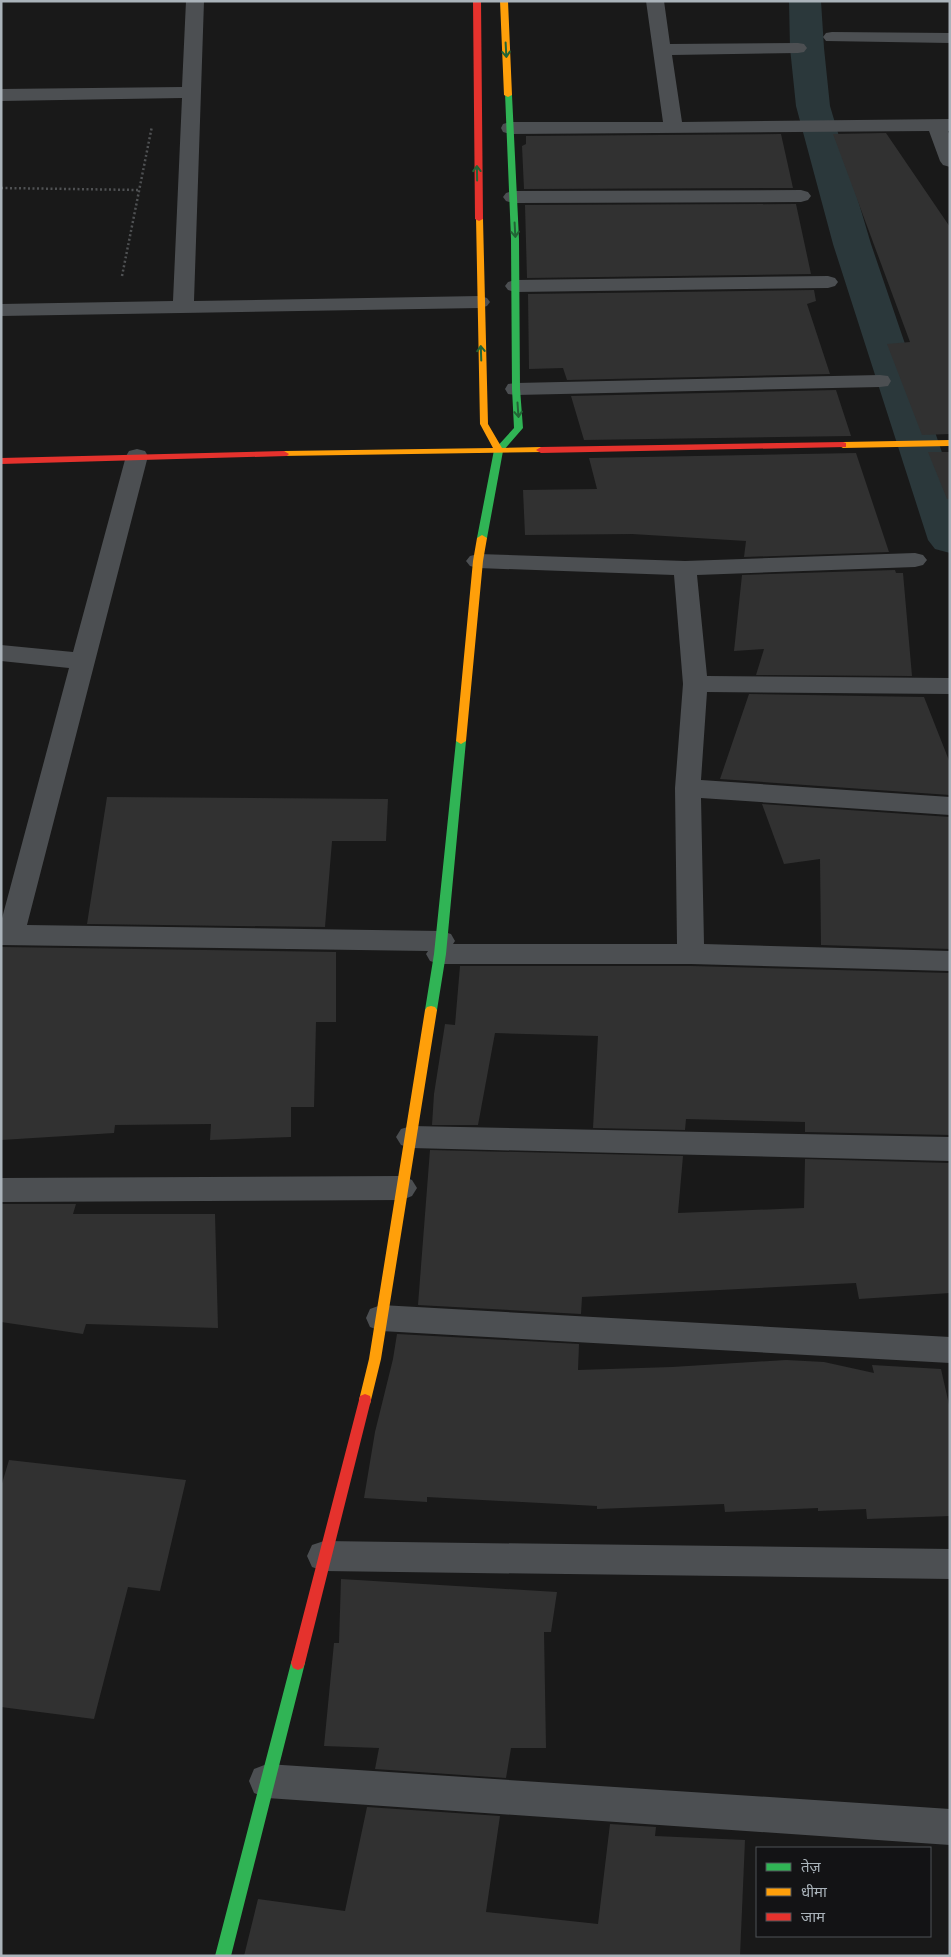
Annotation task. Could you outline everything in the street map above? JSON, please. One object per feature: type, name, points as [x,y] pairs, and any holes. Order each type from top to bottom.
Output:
[{"type":"street","points":[[183,307],[196,1]]},
{"type":"street","points":[[477,1],[480,302],[484,424],[499,450]]},
{"type":"street","points":[[224,1956],[375,1359],[440,948],[478,561],[499,450],[519,428],[516,389],[513,197],[504,1]]},
{"type":"street","points":[[655,1],[672,128]]},
{"type":"street","points":[[832,37],[950,38]]},
{"type":"street","points":[[662,50],[798,48]]},
{"type":"street","points":[[1,95],[192,92]]},
{"type":"street","points":[[510,128],[943,125],[950,160]]},
{"type":"street","points":[[513,197],[801,196]]},
{"type":"street","points":[[515,286],[828,282]]},
{"type":"street","points":[[1,310],[480,302]]},
{"type":"street","points":[[516,389],[880,381]]},
{"type":"street","points":[[1,461],[137,456],[950,443]]},
{"type":"street","points":[[137,456],[84,661],[6,935],[950,961]]},
{"type":"street","points":[[478,561],[685,568],[915,560]]},
{"type":"street","points":[[685,568],[694,684],[688,788],[690,954]]},
{"type":"street","points":[[1,653],[84,661]]},
{"type":"street","points":[[694,684],[950,686]]},
{"type":"street","points":[[688,788],[950,806]]},
{"type":"street","points":[[410,1137],[950,1149]]},
{"type":"street","points":[[1,1190],[402,1188]]},
{"type":"street","points":[[381,1318],[950,1350]]},
{"type":"street","points":[[324,1556],[950,1564]]},
{"type":"street","points":[[267,1781],[950,1827]]},
{"type":"path","points":[[123,276],[153,122]]},
{"type":"path","points":[[1,188],[140,190]]},
{"type":"building","points":[[886,133],[950,227],[950,434],[922,435],[887,344],[910,342],[833,134]]},
{"type":"building","points":[[781,134],[793,188],[524,189],[522,146],[526,144],[526,136]]},
{"type":"building","points":[[796,204],[811,274],[527,278],[525,205]]},
{"type":"building","points":[[814,290],[816,301],[807,304],[830,374],[567,380],[563,368],[529,369],[528,294]]},
{"type":"building","points":[[836,390],[851,436],[584,440],[571,396]]},
{"type":"building","points":[[928,452],[950,452],[950,499],[947,499]]},
{"type":"building","points":[[856,453],[889,552],[744,557],[746,541],[632,534],[525,535],[523,490],[597,489],[589,458]]},
{"type":"building","points":[[895,570],[896,573],[903,573],[912,676],[756,675],[764,649],[734,651],[742,575]]},
{"type":"building","points":[[749,694],[924,697],[950,763],[950,795],[720,779]]},
{"type":"building","points":[[107,797],[388,799],[386,841],[332,841],[325,927],[87,924]]},
{"type":"building","points":[[762,804],[950,817],[950,949],[821,945],[820,859],[784,864]]},
{"type":"building","points":[[1,947],[336,952],[336,1022],[316,1022],[314,1107],[291,1107],[291,1137],[210,1140],[211,1124],[115,1125],[114,1133],[1,1140]]},
{"type":"building","points":[[460,966],[691,966],[950,973],[950,1135],[805,1132],[805,1122],[686,1119],[685,1130],[593,1128],[598,1036],[495,1033],[478,1125],[432,1125],[434,1094],[445,1024],[455,1025]]},
{"type":"building","points":[[430,1150],[683,1156],[678,1213],[804,1208],[805,1159],[950,1163],[950,1293],[859,1299],[856,1283],[582,1297],[581,1314],[418,1305]]},
{"type":"building","points":[[1,1204],[76,1204],[73,1214],[215,1214],[218,1328],[86,1324],[83,1334],[1,1322]]},
{"type":"building","points":[[397,1334],[579,1344],[578,1370],[672,1367],[786,1360],[824,1362],[874,1373],[872,1365],[941,1369],[950,1409],[950,1516],[867,1519],[866,1509],[818,1511],[818,1508],[725,1512],[724,1504],[597,1509],[597,1506],[427,1497],[427,1502],[364,1498],[375,1432],[393,1359]]},
{"type":"building","points":[[9,1460],[186,1480],[160,1591],[128,1587],[94,1719],[1,1707],[1,1487]]},
{"type":"building","points":[[341,1579],[557,1592],[551,1632],[544,1632],[546,1748],[511,1748],[506,1778],[375,1769],[379,1748],[324,1746],[334,1643],[339,1643]]},
{"type":"building","points":[[367,1807],[500,1816],[486,1912],[598,1924],[610,1824],[656,1827],[655,1836],[745,1840],[740,1956],[244,1956],[258,1899],[345,1911]]},
{"type":"waterway","points":[[805,1],[807,48],[813,106],[852,244],[950,540]]},
{"type":"traffic: fast","points":[[482,538],[499,450],[519,428],[516,389],[515,239],[508,95]]},
{"type":"traffic: fast","points":[[431,1010],[440,954],[461,741]]},
{"type":"traffic: fast","points":[[223,1956],[298,1663]]},
{"type":"traffic: slow","points":[[504,1],[508,95]]},
{"type":"traffic: slow","points":[[479,219],[484,424],[499,450]]},
{"type":"traffic: slow","points":[[843,445],[950,443]]},
{"type":"traffic: slow","points":[[284,454],[541,450]]},
{"type":"traffic: slow","points":[[461,741],[478,561],[482,538]]},
{"type":"traffic: slow","points":[[365,1400],[375,1359],[431,1010]]},
{"type":"traffic: jam","points":[[477,1],[479,219]]},
{"type":"traffic: jam","points":[[541,450],[843,445]]},
{"type":"traffic: jam","points":[[1,461],[284,454]]},
{"type":"traffic: jam","points":[[298,1663],[365,1400]]}]
